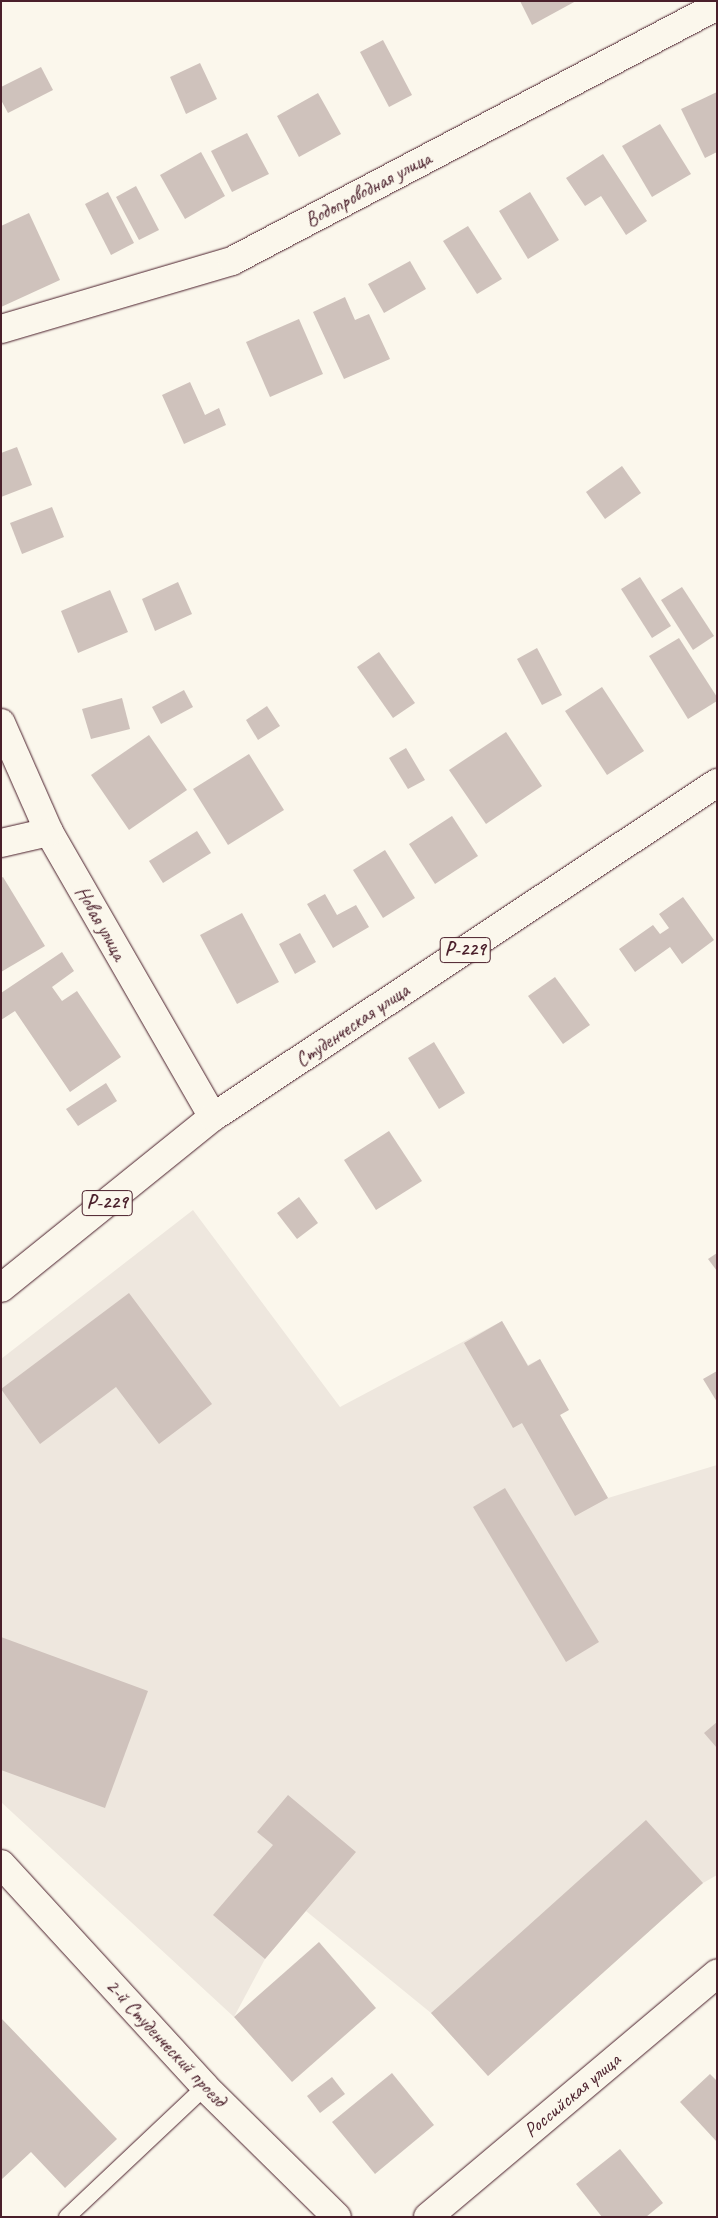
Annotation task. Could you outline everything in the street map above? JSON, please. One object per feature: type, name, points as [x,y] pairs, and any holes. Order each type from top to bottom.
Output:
[{"type":"street","name":"Водопроводная улица","points":[[1,329],[232,261],[717,6]]},
{"type":"street","name":"Новая улица","points":[[1,723],[49,832],[213,1117]]},
{"type":"street","name":"Студенческая улица","points":[[1,1288],[213,1117],[717,783]]},
{"type":"street","points":[[1,843],[49,832]]},
{"type":"street","name":"2-й Студенческий проезд","points":[[1,1864],[204,2087],[337,2217]]},
{"type":"street","name":"Российская улица","points":[[428,2217],[717,1974]]},
{"type":"lane","points":[[67,2217],[204,2087]]},
{"type":"shaded area","points":[[193,1210],[340,1407],[502,1321],[528,1365],[540,1359],[560,1415],[608,1498],[717,1465],[717,1875],[703,1883],[488,2076],[431,2013],[306,1911],[265,1959],[234,2017],[1,1802],[1,1359]]},
{"type":"building","points":[[520,1],[576,1],[532,25]]},
{"type":"building","points":[[383,40],[412,95],[389,107],[360,52]]},
{"type":"building","points":[[200,63],[217,99],[186,114],[170,77]]},
{"type":"building","points":[[41,67],[53,90],[8,113],[1,100],[1,87]]},
{"type":"building","points":[[717,92],[717,152],[705,158],[681,109]]},
{"type":"building","points":[[318,93],[341,134],[299,157],[277,116]]},
{"type":"building","points":[[660,124],[691,174],[652,197],[622,146]]},
{"type":"building","points":[[247,133],[269,174],[232,192],[211,151]]},
{"type":"building","points":[[201,152],[225,196],[185,219],[160,175]]},
{"type":"building","points":[[603,154],[647,221],[626,235],[601,196],[585,206],[566,178]]},
{"type":"building","points":[[136,186],[159,230],[139,240],[116,197]]},
{"type":"building","points":[[108,192],[134,243],[111,255],[85,204]]},
{"type":"building","points":[[530,192],[559,240],[528,259],[499,211]]},
{"type":"building","points":[[29,213],[60,280],[1,307],[1,226]]},
{"type":"building","points":[[468,226],[502,279],[477,294],[443,241]]},
{"type":"building","points":[[410,261],[426,289],[384,313],[368,284]]},
{"type":"building","points":[[345,297],[355,320],[369,314],[390,359],[344,379],[313,312]]},
{"type":"building","points":[[299,319],[323,374],[270,397],[246,342]]},
{"type":"building","points":[[190,382],[205,415],[219,408],[226,425],[184,444],[162,395]]},
{"type":"building","points":[[17,447],[32,485],[1,497],[1,453]]},
{"type":"building","points":[[622,466],[641,493],[605,519],[586,492]]},
{"type":"building","points":[[52,507],[64,537],[22,554],[10,523]]},
{"type":"building","points":[[640,577],[671,626],[652,638],[621,589]]},
{"type":"building","points":[[178,582],[192,614],[155,631],[142,599]]},
{"type":"building","points":[[682,587],[714,636],[693,650],[661,600]]},
{"type":"building","points":[[110,590],[128,632],[78,653],[61,611]]},
{"type":"building","points":[[679,638],[717,697],[717,701],[688,719],[649,656]]},
{"type":"building","points":[[537,648],[562,695],[542,705],[517,659]]},
{"type":"building","points":[[379,652],[415,703],[393,718],[357,667]]},
{"type":"building","points":[[602,687],[644,751],[607,775],[565,711]]},
{"type":"building","points":[[184,690],[193,707],[161,724],[152,707]]},
{"type":"building","points":[[122,698],[130,729],[91,739],[82,709]]},
{"type":"building","points":[[267,706],[280,726],[258,740],[246,720]]},
{"type":"building","points":[[506,732],[542,786],[486,824],[449,770]]},
{"type":"building","points":[[149,735],[187,790],[129,830],[91,775]]},
{"type":"building","points":[[406,748],[425,780],[408,789],[389,758]]},
{"type":"building","points":[[249,754],[284,810],[228,845],[193,789]]},
{"type":"building","points":[[452,816],[478,856],[435,884],[409,844]]},
{"type":"building","points":[[197,831],[211,853],[163,883],[149,861]]},
{"type":"building","points":[[385,850],[415,898],[383,918],[353,870]]},
{"type":"building","points":[[3,877],[45,946],[1,972],[1,878]]},
{"type":"building","points":[[325,894],[337,915],[356,905],[369,927],[333,948],[307,904]]},
{"type":"building","points":[[683,897],[714,940],[682,964],[670,947],[635,972],[619,949],[653,925],[660,934],[669,928],[659,914]]},
{"type":"building","points":[[242,913],[279,982],[237,1004],[200,935]]},
{"type":"building","points":[[300,933],[316,962],[295,974],[279,944]]},
{"type":"building","points":[[62,952],[74,971],[52,987],[62,1001],[77,991],[121,1057],[70,1092],[15,1011],[1,1020],[1,993]]},
{"type":"building","points":[[555,977],[590,1025],[563,1044],[528,996]]},
{"type":"building","points":[[434,1042],[465,1093],[439,1109],[408,1058]]},
{"type":"building","points":[[106,1083],[117,1101],[78,1126],[66,1109]]},
{"type":"building","points":[[389,1131],[422,1181],[376,1210],[344,1160]]},
{"type":"building","points":[[299,1197],[318,1223],[297,1239],[277,1213]]},
{"type":"building","points":[[717,1253],[717,1271],[708,1259]]},
{"type":"building","points":[[129,1293],[212,1404],[159,1444],[116,1387],[40,1444],[1,1389]]},
{"type":"building","points":[[502,1321],[528,1366],[540,1359],[569,1410],[560,1415],[608,1498],[575,1516],[522,1423],[513,1428],[464,1343]]},
{"type":"building","points":[[717,1371],[717,1402],[703,1379]]},
{"type":"building","points":[[505,1488],[599,1642],[566,1662],[473,1507]]},
{"type":"building","points":[[1,1637],[148,1691],[105,1808],[1,1770]]},
{"type":"building","points":[[717,1722],[717,1748],[704,1733]]},
{"type":"building","points":[[288,1795],[356,1852],[265,1959],[213,1915],[273,1845],[257,1832]]},
{"type":"building","points":[[646,1820],[703,1883],[488,2076],[431,2013]]},
{"type":"building","points":[[319,1942],[376,2008],[292,2082],[234,2017]]},
{"type":"building","points":[[1,2018],[117,2139],[65,2188],[31,2152],[1,2180]]},
{"type":"building","points":[[392,2073],[434,2125],[375,2174],[332,2122]]},
{"type":"building","points":[[710,2074],[717,2081],[717,2142],[680,2102]]},
{"type":"building","points":[[332,2077],[345,2094],[320,2113],[307,2096]]},
{"type":"building","points":[[620,2149],[663,2203],[646,2217],[602,2217],[576,2184]]}]
